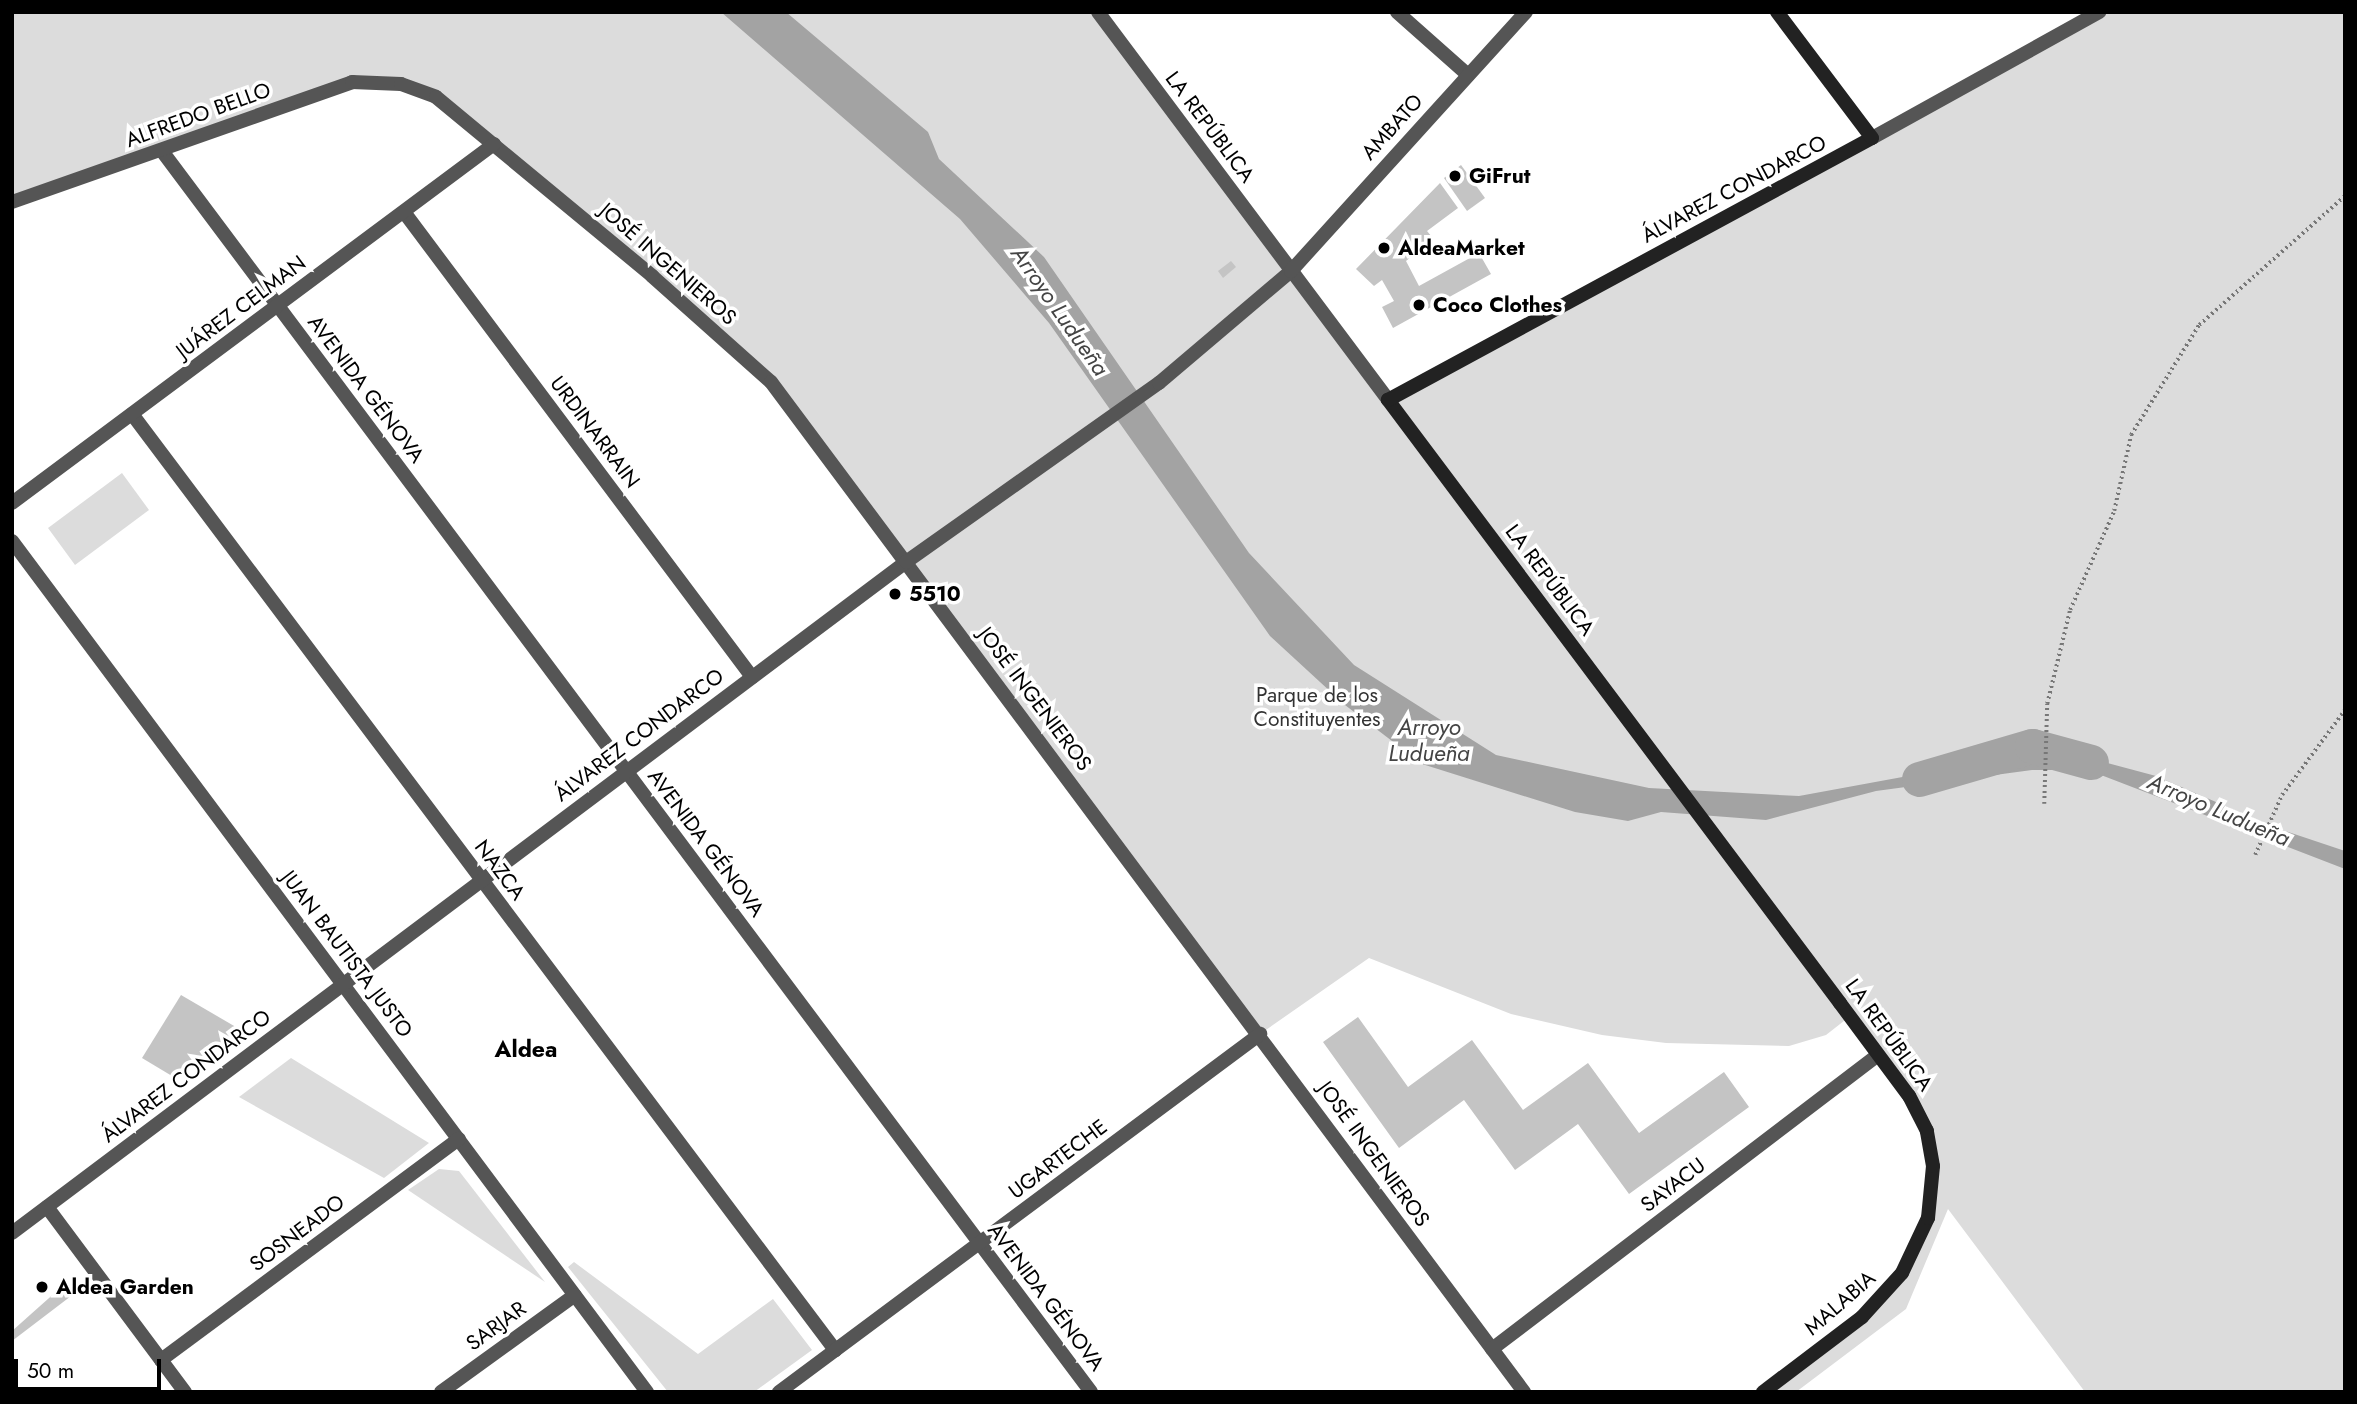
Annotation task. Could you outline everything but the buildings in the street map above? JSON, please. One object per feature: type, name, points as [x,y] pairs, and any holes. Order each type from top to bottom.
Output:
[{"type":"main road","points":[[1777,12],[1872,138]]},
{"type":"main road","name":"ÁLVAREZ CONDARCO","points":[[1388,400],[1872,138]]},
{"type":"main road","name":"LA REPÚBLICA","points":[[1388,400],[1671,774],[1878,1055],[1927,1131],[1933,1188]]},
{"type":"main road","name":"MALABIA","points":[[1763,1392],[1883,1297],[1916,1249],[1933,1188]]},
{"type":"street","name":"LA REPÚBLICA","points":[[1098,12],[1388,400]]},
{"type":"street","points":[[1397,12],[1468,75]]},
{"type":"street","name":"AMBATO","points":[[1291,271],[1526,12]]},
{"type":"street","name":"ÁLVAREZ CONDARCO","points":[[1872,138],[2099,12]]},
{"type":"street","name":"ALFREDO BELLO","points":[[12,202],[352,82],[401,84]]},
{"type":"street","name":"JOSÉ INGENIEROS","points":[[401,84],[436,97],[495,144],[771,382],[1260,1034],[1524,1392]]},
{"type":"street","name":"JUÁREZ CELMAN","points":[[12,503],[495,144]]},
{"type":"street","name":"AVENIDA GÉNOVA","points":[[162,151],[1091,1392]]},
{"type":"street","name":"URDINARRAIN","points":[[404,212],[752,677]]},
{"type":"street","name":"ÁLVAREZ CONDARCO","points":[[12,1233],[906,562],[1159,383],[1291,271]]},
{"type":"street","name":"NAZCA","points":[[132,414],[835,1350]]},
{"type":"street","name":"JUAN BAUTISTA JUSTO","points":[[12,541],[647,1392]]},
{"type":"street","name":"UGARTECHE","points":[[779,1392],[1260,1034]]},
{"type":"street","name":"SAYACU","points":[[1492,1349],[1878,1055]]},
{"type":"street","name":"SOSNEADO","points":[[161,1360],[459,1139]]},
{"type":"street","points":[[47,1207],[185,1392]]},
{"type":"street","name":"SARJAR","points":[[441,1392],[575,1295]]},
{"type":"path","points":[[2044,804],[2047,704],[2070,611],[2115,511],[2131,435],[2199,325],[2345,196]]},
{"type":"path","points":[[2255,855],[2282,794],[2345,710]]},
{"type":"green space","name":"Parque de los Constituyentes","points":[[12,12],[1098,12],[1388,400],[2099,12],[2345,12],[2345,1392],[2085,1392],[1948,1209],[1906,1309],[1796,1392],[1763,1392],[1883,1297],[1928,1218],[1927,1131],[1849,1017],[1826,1035],[1789,1046],[1666,1043],[1602,1035],[1511,1014],[1369,958],[1260,1034],[771,382],[436,97],[352,82],[12,202]]},
{"type":"green space","points":[[122,473],[149,510],[75,565],[48,528]]},
{"type":"green space","points":[[291,1058],[429,1143],[384,1178],[239,1097]]},
{"type":"green space","points":[[439,1169],[459,1171],[545,1282],[408,1190]]},
{"type":"green space","points":[[574,1262],[698,1354],[773,1299],[812,1350],[754,1392],[668,1392],[568,1267]]},
{"type":"water","name":"Arroyo Ludueña","points":[[721,12],[786,12],[928,132],[939,159],[1044,257],[1249,553],[1354,665],[1496,755],[1649,788],[1799,796],[2055,749],[2156,776],[2276,828],[2345,851],[2345,869],[2088,770],[2032,770],[1876,791],[1766,820],[1661,812],[1628,821],[1575,812],[1422,764],[1345,705],[1270,636],[1049,323],[960,219]]},
{"type":"waterway","name":"Arroyo Ludueña","points":[[1919,779],[2032,746],[2091,762]]},
{"type":"waterway","points":[[12,1385],[17,1392]]},
{"type":"place","name":"GiFrut","points":[[1455,176]]},
{"type":"place","name":"AldeaMarket","points":[[1384,248]]},
{"type":"place","name":"Coco Clothes","points":[[1419,305]]},
{"type":"place","name":"5510","points":[[895,594]]},
{"type":"place","name":"Aldea Garden","points":[[42,1287]]},
{"type":"district","name":"Aldea","points":[[526,1049]]}]
